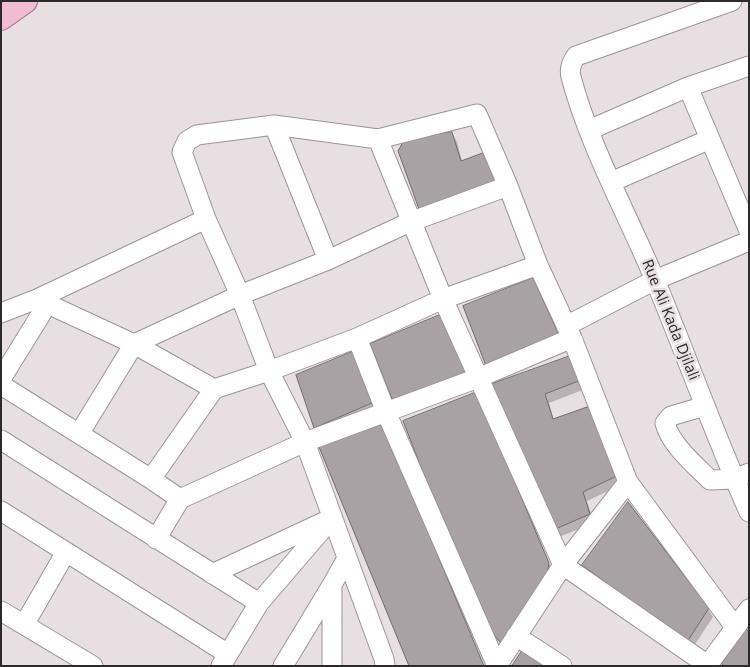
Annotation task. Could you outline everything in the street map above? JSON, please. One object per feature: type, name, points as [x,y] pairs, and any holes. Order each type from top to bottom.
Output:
[{"type":"main road","points":[[1,18],[25,1]]},
{"type":"street","name":"Rue Ali Kada Djilali","points":[[732,1],[576,56],[570,64],[570,75],[589,130],[655,280],[705,406],[741,476],[749,512]]},
{"type":"street","points":[[589,130],[688,87],[749,66]]},
{"type":"street","points":[[688,87],[749,231]]},
{"type":"street","points":[[385,666],[305,442],[269,371],[240,295],[206,219],[182,152],[187,141],[196,135],[274,124],[378,139],[477,114],[508,186],[538,265],[569,332],[628,482],[734,627]]},
{"type":"street","points":[[274,124],[328,260]]},
{"type":"street","points":[[378,139],[442,299],[563,565],[708,665],[749,609]]},
{"type":"street","points":[[611,182],[710,139]]},
{"type":"street","points":[[79,434],[134,344],[240,295],[328,260],[410,222],[508,186]]},
{"type":"street","points":[[1,313],[42,301],[206,219]]},
{"type":"street","points":[[156,539],[180,499],[305,442],[478,378],[569,332],[655,280],[749,242]]},
{"type":"street","points":[[151,479],[214,389],[269,371],[357,338],[442,299],[538,265]]},
{"type":"street","points":[[42,301],[134,344],[214,389]]},
{"type":"street","points":[[1,379],[42,301]]},
{"type":"street","points":[[357,338],[386,412],[497,666]]},
{"type":"street","points":[[1,385],[180,499]]},
{"type":"street","points":[[705,406],[671,416],[665,423],[667,433],[692,463],[710,480],[741,476]]},
{"type":"street","points":[[1,440],[259,603]]},
{"type":"street","points":[[497,666],[563,565],[628,482]]},
{"type":"street","points":[[1,511],[66,552],[224,660],[259,603],[332,518]]},
{"type":"street","points":[[212,574],[332,518]]},
{"type":"street","points":[[24,625],[66,552]]},
{"type":"street","points":[[283,666],[347,558]]},
{"type":"street","points":[[332,585],[332,666]]},
{"type":"street","points":[[1,611],[93,666]]},
{"type":"street","points":[[516,636],[562,666]]},
{"type":"building","points":[[452,132],[461,161],[488,151],[497,180],[419,209],[398,151],[404,140]]},
{"type":"building","points":[[533,278],[559,335],[486,366],[463,306]]},
{"type":"building","points":[[447,312],[472,372],[394,404],[370,344]]},
{"type":"building","points":[[352,352],[374,402],[314,428],[296,375]]},
{"type":"building","points":[[573,355],[581,380],[545,394],[553,419],[590,406],[617,476],[583,492],[590,514],[553,530],[492,384]]},
{"type":"building","points":[[477,392],[549,563],[547,575],[501,643],[481,620],[403,421]]},
{"type":"building","points":[[383,424],[484,666],[409,666],[319,447]]},
{"type":"building","points":[[628,502],[709,608],[687,642],[582,565]]},
{"type":"building","points":[[745,629],[749,631],[749,666],[724,666],[722,664]]},
{"type":"building","points":[[522,651],[545,666],[512,666]]}]
